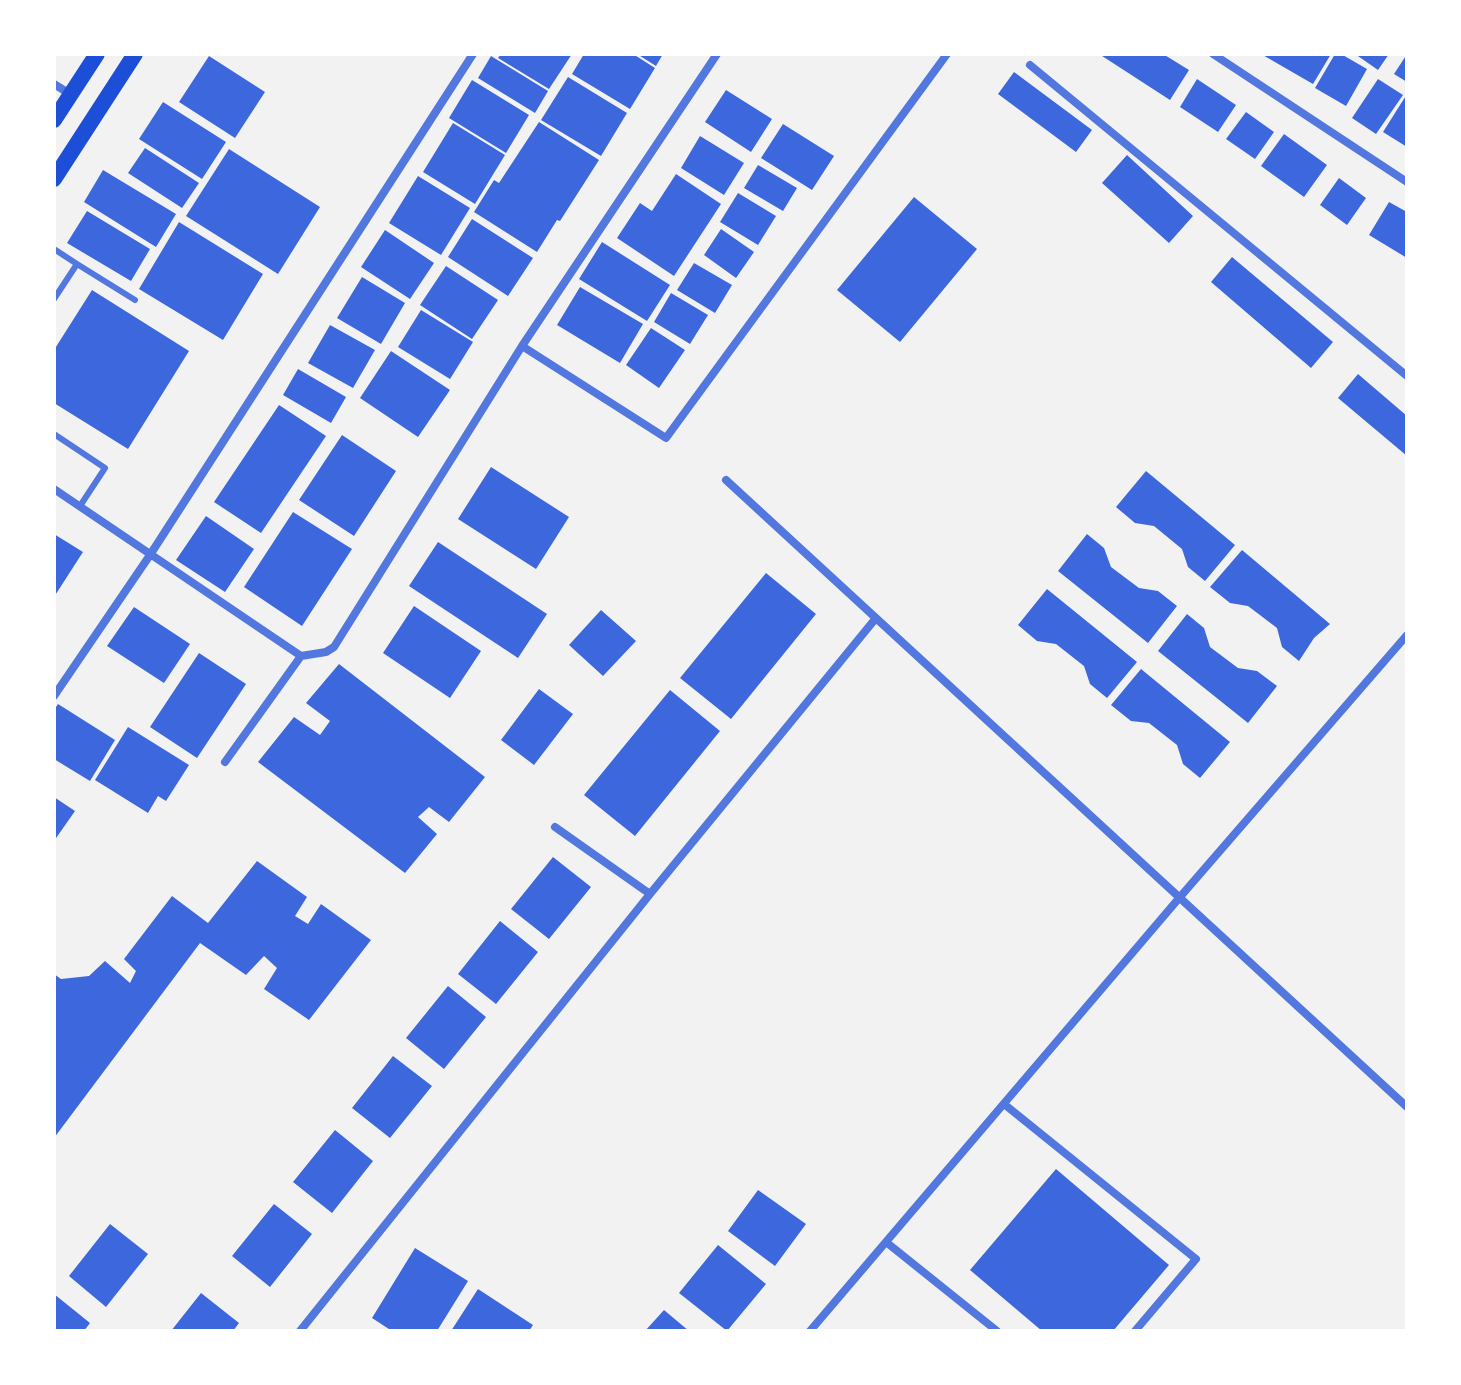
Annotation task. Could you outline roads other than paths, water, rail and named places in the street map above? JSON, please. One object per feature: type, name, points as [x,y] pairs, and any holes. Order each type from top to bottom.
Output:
[{"type":"main road","points":[[54,120],[97,54]]},
{"type":"main road","points":[[54,179],[135,54]]},
{"type":"street","points":[[54,696],[150,555],[473,54]]},
{"type":"street","points":[[54,489],[301,656],[326,652],[334,647],[522,346],[717,54]]},
{"type":"street","points":[[522,346],[666,438],[947,54]]},
{"type":"street","points":[[1213,54],[1407,182]]},
{"type":"street","points":[[1030,65],[1407,376]]},
{"type":"street","points":[[54,84],[71,94]]},
{"type":"street","points":[[726,480],[1407,1107]]},
{"type":"street","points":[[300,1331],[876,618]]},
{"type":"street","points":[[810,1331],[1407,635]]},
{"type":"street","points":[[225,762],[301,656]]},
{"type":"street","points":[[555,827],[650,894]]},
{"type":"street","points":[[1004,1104],[1196,1259],[1135,1331]]},
{"type":"street","points":[[886,1242],[997,1331]]},
{"type":"lane","points":[[54,249],[135,300]]},
{"type":"lane","points":[[54,299],[77,264]]},
{"type":"lane","points":[[54,434],[105,468],[80,506]]}]
